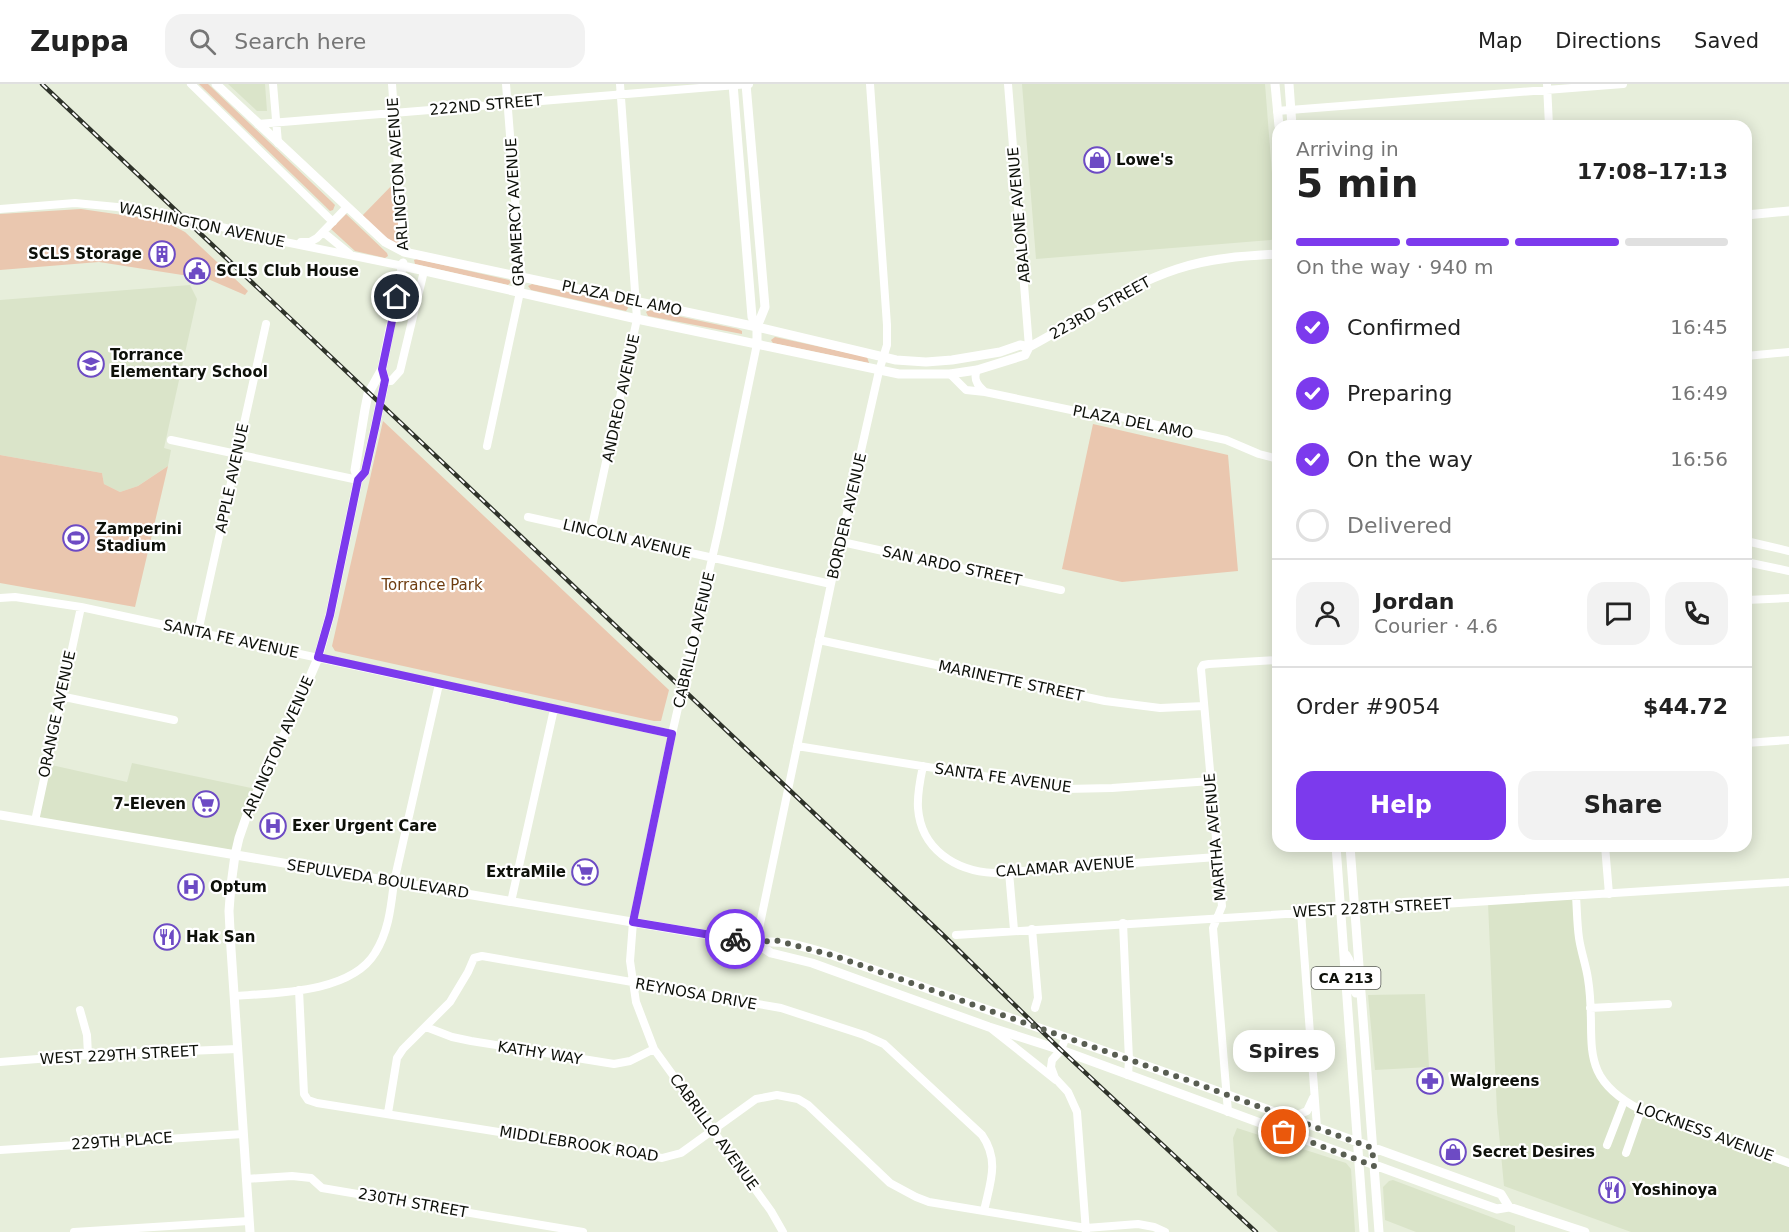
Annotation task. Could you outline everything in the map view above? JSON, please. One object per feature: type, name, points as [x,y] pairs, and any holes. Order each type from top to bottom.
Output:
[{"type":"main road","name":"PLAZA DEL AMO","points":[[216,84],[385,243],[404,252],[913,362],[952,360],[1000,352],[1020,345],[1029,347],[1025,355],[977,369],[951,374],[899,374],[637,319],[403,266]]},
{"type":"main road","name":"CABRILLO AVENUE","points":[[747,84],[765,307],[757,327],[757,344]]},
{"type":"main road","points":[[1275,84],[1279,120]]},
{"type":"main road","points":[[1289,84],[1292,120]]},
{"type":"main road","name":"CABRILLO AVENUE","points":[[733,85],[752,316],[757,327]]},
{"type":"main road","points":[[1752,214],[1789,211]]},
{"type":"main road","name":"ARLINGTON AVENUE","points":[[250,1232],[229,911],[235,855],[249,809],[318,657],[330,615],[358,480],[355,470],[368,394],[382,369],[404,252]]},
{"type":"main road","name":"223RD STREET","points":[[1029,347],[1066,328],[1132,288],[1168,272],[1221,259],[1272,255]]},
{"type":"main road","name":"ARLINGTON AVENUE","points":[[358,480],[365,472],[385,380],[382,369]]},
{"type":"main road","name":"SEPULVEDA BOULEVARD","points":[[0,815],[756,943],[775,940],[799,945],[1129,1060],[1501,1194],[1509,1207]]},
{"type":"main road","name":"CA 213","points":[[1336,852],[1364,1232]]},
{"type":"main road","name":"CA 213","points":[[1350,852],[1378,1232]]},
{"type":"main road","name":"SEPULVEDA BOULEVARD","points":[[756,943],[771,953],[812,963],[989,1027],[1061,1050],[1497,1209],[1509,1207],[1585,1232]]},
{"type":"main road","points":[[1344,954],[1352,967],[1353,990],[1361,993]]},
{"type":"main road","points":[[878,986],[883,973]]},
{"type":"street","points":[[191,84],[333,222]]},
{"type":"street","points":[[273,84],[278,143]]},
{"type":"street","name":"ARLINGTON AVENUE","points":[[392,84],[404,252]]},
{"type":"street","name":"GRAMERCY AVENUE","points":[[487,446],[520,292],[521,276],[506,84]]},
{"type":"street","name":"ANDREO AVENUE","points":[[591,531],[637,319],[620,84]]},
{"type":"street","name":"222ND STREET","points":[[258,124],[747,84]]},
{"type":"street","name":"BORDER AVENUE","points":[[756,943],[831,584],[879,371],[887,345],[870,84]]},
{"type":"street","name":"ABALONE AVENUE","points":[[1008,84],[1029,347]]},
{"type":"street","points":[[1278,111],[1547,87],[1623,84]]},
{"type":"street","points":[[1547,87],[1549,120]]},
{"type":"street","name":"WASHINGTON AVENUE","points":[[0,209],[75,203],[101,205],[183,218],[403,266]]},
{"type":"street","points":[[285,242],[310,242],[347,207]]},
{"type":"street","points":[[323,232],[351,255]]},
{"type":"street","points":[[385,380],[391,381],[400,371],[424,271]]},
{"type":"street","name":"APPLE AVENUE","points":[[198,632],[266,324]]},
{"type":"street","name":"CABRILLO AVENUE","points":[[757,344],[712,559],[672,734],[633,922],[630,952],[631,983],[638,1010],[654,1048],[771,1211],[783,1232]]},
{"type":"street","points":[[1752,355],[1789,352]]},
{"type":"street","points":[[977,369],[975,374],[978,386],[985,392]]},
{"type":"street","name":"PLAZA DEL AMO","points":[[951,374],[966,390],[1090,414],[1116,416],[1226,440],[1272,457]]},
{"type":"street","points":[[171,440],[358,480]]},
{"type":"street","name":"LINCOLN AVENUE","points":[[528,517],[831,584]]},
{"type":"street","name":"SAN ARDO STREET","points":[[842,542],[1061,590]]},
{"type":"street","points":[[1752,542],[1789,551]]},
{"type":"street","points":[[1752,563],[1789,571]]},
{"type":"street","name":"SANTA FE AVENUE","points":[[0,598],[15,597],[81,607],[672,734]]},
{"type":"street","points":[[1752,600],[1789,598]]},
{"type":"street","name":"ORANGE AVENUE","points":[[35,821],[60,696],[81,607]]},
{"type":"street","name":"MARINETTE STREET","points":[[819,640],[1124,704],[1160,708],[1204,706]]},
{"type":"street","name":"MARTHA AVENUE","points":[[1228,1112],[1213,928],[1222,906],[1201,669],[1203,665],[1209,664],[1272,660]]},
{"type":"street","points":[[234,996],[299,990],[344,978],[366,964],[375,954],[386,930],[394,882],[438,684]]},
{"type":"street","points":[[60,696],[174,720]]},
{"type":"street","points":[[511,902],[554,709]]},
{"type":"street","points":[[1752,743],[1789,740]]},
{"type":"street","name":"SANTA FE AVENUE","points":[[797,746],[1065,789],[1211,781]]},
{"type":"street","name":"CALAMAR AVENUE","points":[[923,766],[918,805],[919,817],[929,841],[937,852],[951,862],[970,870],[1009,872],[1217,857]]},
{"type":"street","points":[[1606,852],[1609,894]]},
{"type":"street","points":[[1009,872],[1014,930]]},
{"type":"street","name":"WEST 228TH STREET","points":[[956,934],[1789,882]]},
{"type":"street","name":"LOCKNESS AVENUE","points":[[1576,896],[1580,940],[1588,980],[1591,1052],[1594,1066],[1608,1088],[1624,1101],[1641,1110],[1789,1162]]},
{"type":"street","points":[[1301,912],[1317,1128]]},
{"type":"street","points":[[1123,923],[1128,1075]]},
{"type":"street","points":[[1032,929],[1038,998],[1035,1008]]},
{"type":"street","name":"REYNOSA DRIVE","points":[[388,1113],[397,1058],[410,1040],[450,1002],[477,956],[781,1008],[864,1035],[884,1044],[982,1136],[989,1146],[993,1165],[984,1211]]},
{"type":"street","name":"MIDDLEBROOK ROAD","points":[[299,990],[305,1098],[317,1103],[662,1158],[681,1153],[756,1099],[766,1096],[787,1096],[808,1105],[890,1183],[929,1202],[1086,1230],[1138,1224],[1165,1232]]},
{"type":"street","points":[[1590,1008],[1668,1004]]},
{"type":"street","points":[[80,1010],[87,1035],[88,1055]]},
{"type":"street","name":"KATHY WAY","points":[[426,1027],[452,1037],[471,1041],[614,1064],[630,1061],[654,1048]]},
{"type":"street","points":[[989,1027],[1061,1084]]},
{"type":"street","points":[[1065,1039],[1061,1050],[1052,1060],[1051,1066],[1055,1078],[1068,1092],[1077,1112],[1086,1230]]},
{"type":"street","name":"WEST 229TH STREET","points":[[0,1062],[88,1055],[237,1049]]},
{"type":"street","points":[[1290,1118],[1307,1111],[1314,1094]]},
{"type":"street","points":[[1607,1145],[1624,1101]]},
{"type":"street","points":[[1626,1153],[1641,1110]]},
{"type":"street","name":"229TH PLACE","points":[[0,1150],[243,1134]]},
{"type":"street","name":"230TH STREET","points":[[246,1179],[292,1176],[311,1178],[322,1188],[583,1232]]},
{"type":"street","points":[[74,1232],[249,1221]]},
{"type":"shaded area","points":[[228,84],[265,84],[267,111],[257,111]]},
{"type":"shaded area","points":[[1022,84],[1265,84],[1272,173],[1272,240],[1036,259]]},
{"type":"shaded area","name":"Torrance Elementary School","points":[[190,285],[197,299],[164,448],[171,450],[168,466],[138,486],[120,492],[104,484],[102,473],[0,455],[0,300]]},
{"type":"shaded area","points":[[132,763],[256,789],[234,854],[36,818],[47,764],[127,782]]},
{"type":"shaded area","points":[[1575,897],[1584,959],[1591,1052],[1617,1097],[1789,1164],[1789,1232],[1631,1232],[1504,1186],[1497,1112],[1488,903]]},
{"type":"shaded area","points":[[1425,994],[1429,1067],[1375,1070],[1368,995]]},
{"type":"shaded area","points":[[1237,1128],[1346,1163],[1351,1169],[1355,1232],[1278,1232],[1237,1195],[1233,1138]]},
{"type":"shaded area","points":[[1393,1180],[1515,1226],[1515,1232],[1416,1232],[1385,1220],[1383,1187]]},
{"type":"green space","points":[[199,84],[208,84],[335,205],[333,210],[330,211]]},
{"type":"green space","points":[[398,179],[403,250],[360,218]]},
{"type":"green space","points":[[81,209],[164,221],[185,232],[248,291],[245,295],[208,279],[99,262],[0,270],[0,214]]},
{"type":"green space","points":[[346,214],[388,256],[385,258],[355,251],[331,229]]},
{"type":"green space","points":[[414,260],[511,282],[508,285],[415,264]]},
{"type":"green space","points":[[532,284],[626,305],[628,308],[626,311],[531,290],[528,286]]},
{"type":"green space","points":[[649,310],[738,329],[742,331],[742,334],[648,316],[646,312]]},
{"type":"green space","points":[[775,337],[867,357],[869,363],[773,343],[771,340]]},
{"type":"green space","name":"Torrance Park","points":[[383,421],[669,690],[661,721],[335,651],[332,646]]},
{"type":"green space","points":[[1093,424],[1228,455],[1238,571],[1122,582],[1062,569]]},
{"type":"green space","name":"Zamperini Stadium","points":[[0,455],[102,473],[104,484],[120,492],[138,486],[168,466],[135,607],[0,583]]},
{"type":"railway","points":[[42,84],[1256,1232]]},
{"type":"way so far","points":[[735,939],[756,943],[775,940],[832,955],[1184,1079],[1372,1148],[1374,1166],[1284,1132]]},
{"type":"place","name":"Lowe's","points":[[1097,160]]},
{"type":"place","name":"SCLS Storage","points":[[162,254]]},
{"type":"place","name":"SCLS Club House","points":[[197,271]]},
{"type":"place","name":"Torrance Elementary School","points":[[91,364]]},
{"type":"place","name":"Zamperini Stadium","points":[[76,538]]},
{"type":"place","name":"7-Eleven","points":[[206,804]]},
{"type":"place","name":"Exer Urgent Care","points":[[273,826]]},
{"type":"place","name":"ExtraMile","points":[[585,872]]},
{"type":"place","name":"Optum","points":[[191,887]]},
{"type":"place","name":"Hak San","points":[[167,937]]},
{"type":"place","name":"Walgreens","points":[[1430,1081]]},
{"type":"place","name":"Spires","points":[[1284,1132]]},
{"type":"place","name":"Secret Desires","points":[[1453,1152]]},
{"type":"place","name":"Yoshinoya","points":[[1612,1190]]},
{"type":"route","points":[[397,297],[382,369],[385,380],[375,428],[365,472],[358,480],[330,615],[318,657],[672,734],[633,922],[735,939]]}]
